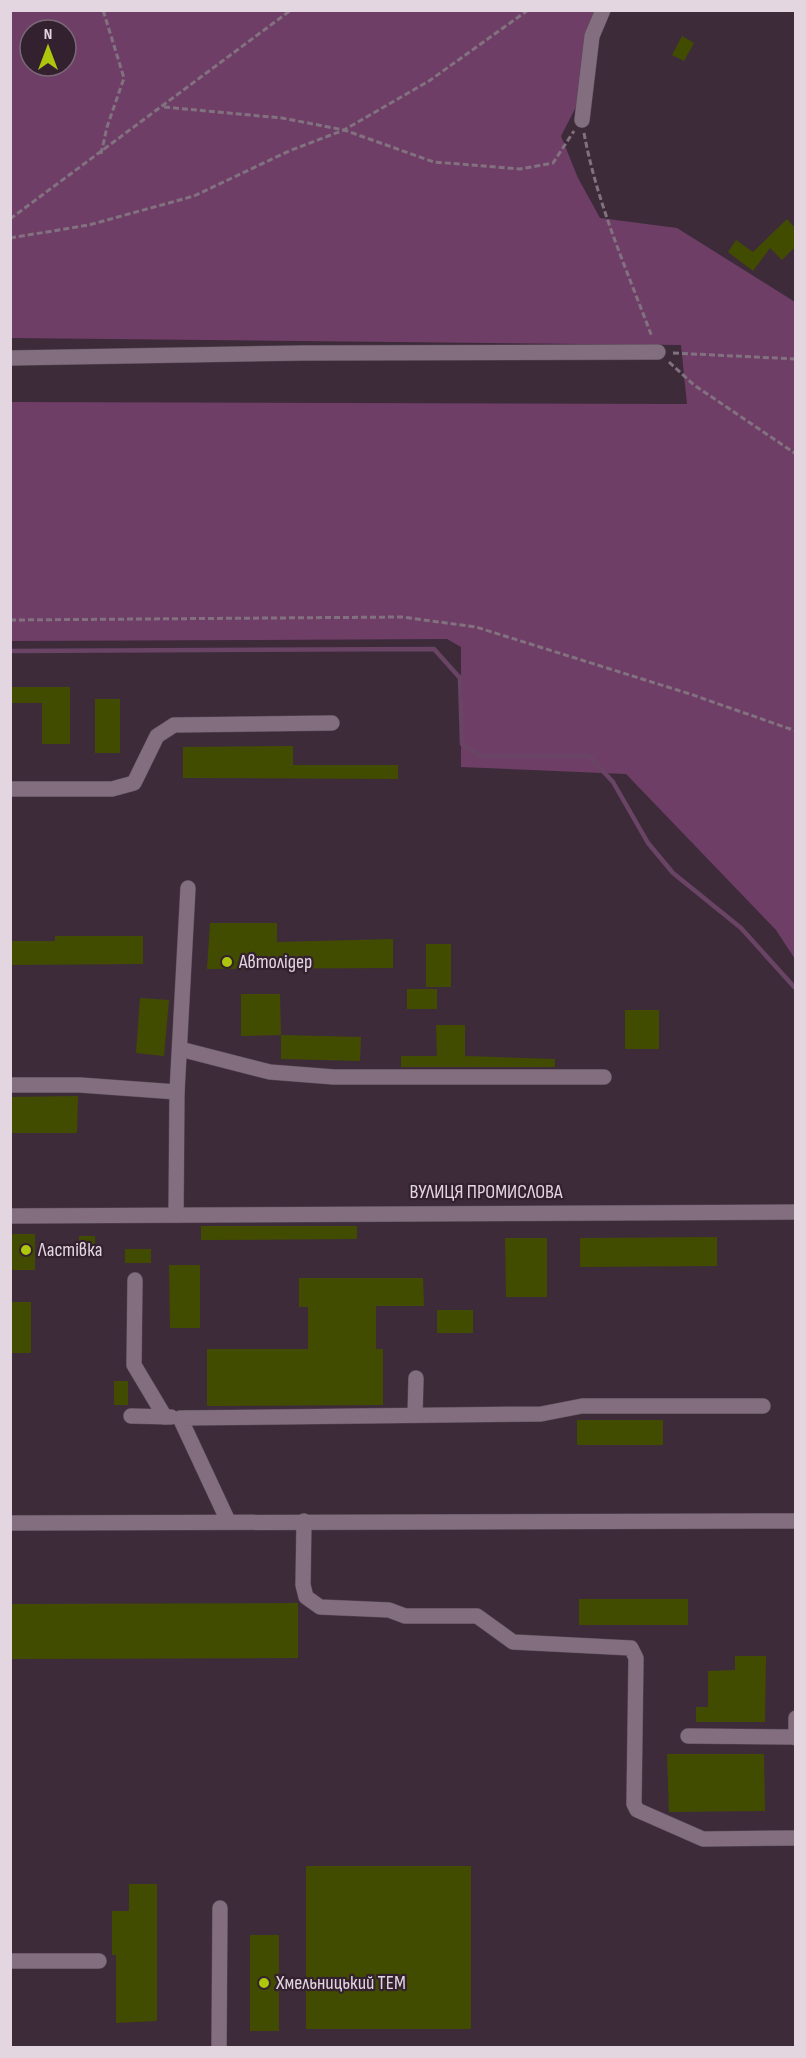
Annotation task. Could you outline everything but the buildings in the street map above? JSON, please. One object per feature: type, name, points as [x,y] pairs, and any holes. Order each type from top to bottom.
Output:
[{"type":"street","points":[[582,120],[592,36],[603,10]]},
{"type":"street","points":[[10,358],[304,353],[658,352]]},
{"type":"street","points":[[10,789],[112,789],[134,783],[157,736],[174,725],[332,723]]},
{"type":"street","points":[[176,1215],[177,1092],[188,888]]},
{"type":"street","points":[[180,1049],[270,1072],[334,1077],[604,1077]]},
{"type":"street","points":[[10,1085],[80,1085],[177,1092]]},
{"type":"street","name":"ВУЛИЦЯ ПРОМИСЛОВА","points":[[10,1216],[795,1212]]},
{"type":"street","points":[[135,1280],[134,1365],[172,1417],[228,1521]]},
{"type":"street","points":[[416,1378],[416,1415]]},
{"type":"street","points":[[131,1416],[541,1414],[582,1407],[763,1407]]},
{"type":"street","points":[[304,1521],[303,1585],[306,1597],[320,1607],[389,1610],[405,1616],[477,1616],[513,1642],[631,1648],[636,1658],[634,1804],[637,1810],[703,1839],[795,1838]]},
{"type":"street","points":[[10,1523],[795,1521]]},
{"type":"street","points":[[688,1736],[795,1737],[795,1718]]},
{"type":"street","points":[[219,2048],[220,1908]]},
{"type":"street","points":[[10,1961],[99,1961]]},
{"type":"path","points":[[101,154],[107,127],[124,78],[103,10]]},
{"type":"path","points":[[10,219],[101,154],[291,10]]},
{"type":"path","points":[[10,238],[89,225],[194,196],[289,151],[344,130],[429,81],[528,10]]},
{"type":"path","points":[[164,107],[282,117],[344,130],[434,162],[520,170],[553,163],[582,120]]},
{"type":"path","points":[[582,120],[590,167],[658,352],[694,385],[795,454]]},
{"type":"path","points":[[658,352],[795,359]]},
{"type":"path","points":[[10,620],[402,617],[476,627],[690,694],[795,731]]},
{"type":"shaded area","points":[[11,11],[596,11],[576,107],[561,136],[578,178],[600,218],[677,228],[795,302],[795,959],[776,930],[626,774],[461,767],[461,647],[447,639],[11,641],[11,402],[687,404],[681,345],[11,338]]},
{"type":"waterway","points":[[10,651],[434,649],[460,678],[462,744],[481,756],[589,756],[613,782],[648,843],[673,873],[741,928],[796,989]]},
{"type":"place","name":"Автолідер","points":[[227,962]]},
{"type":"place","name":"Ластівка","points":[[26,1250]]},
{"type":"place","name":"Хмельницький ТЕМ","points":[[264,1983]]}]
